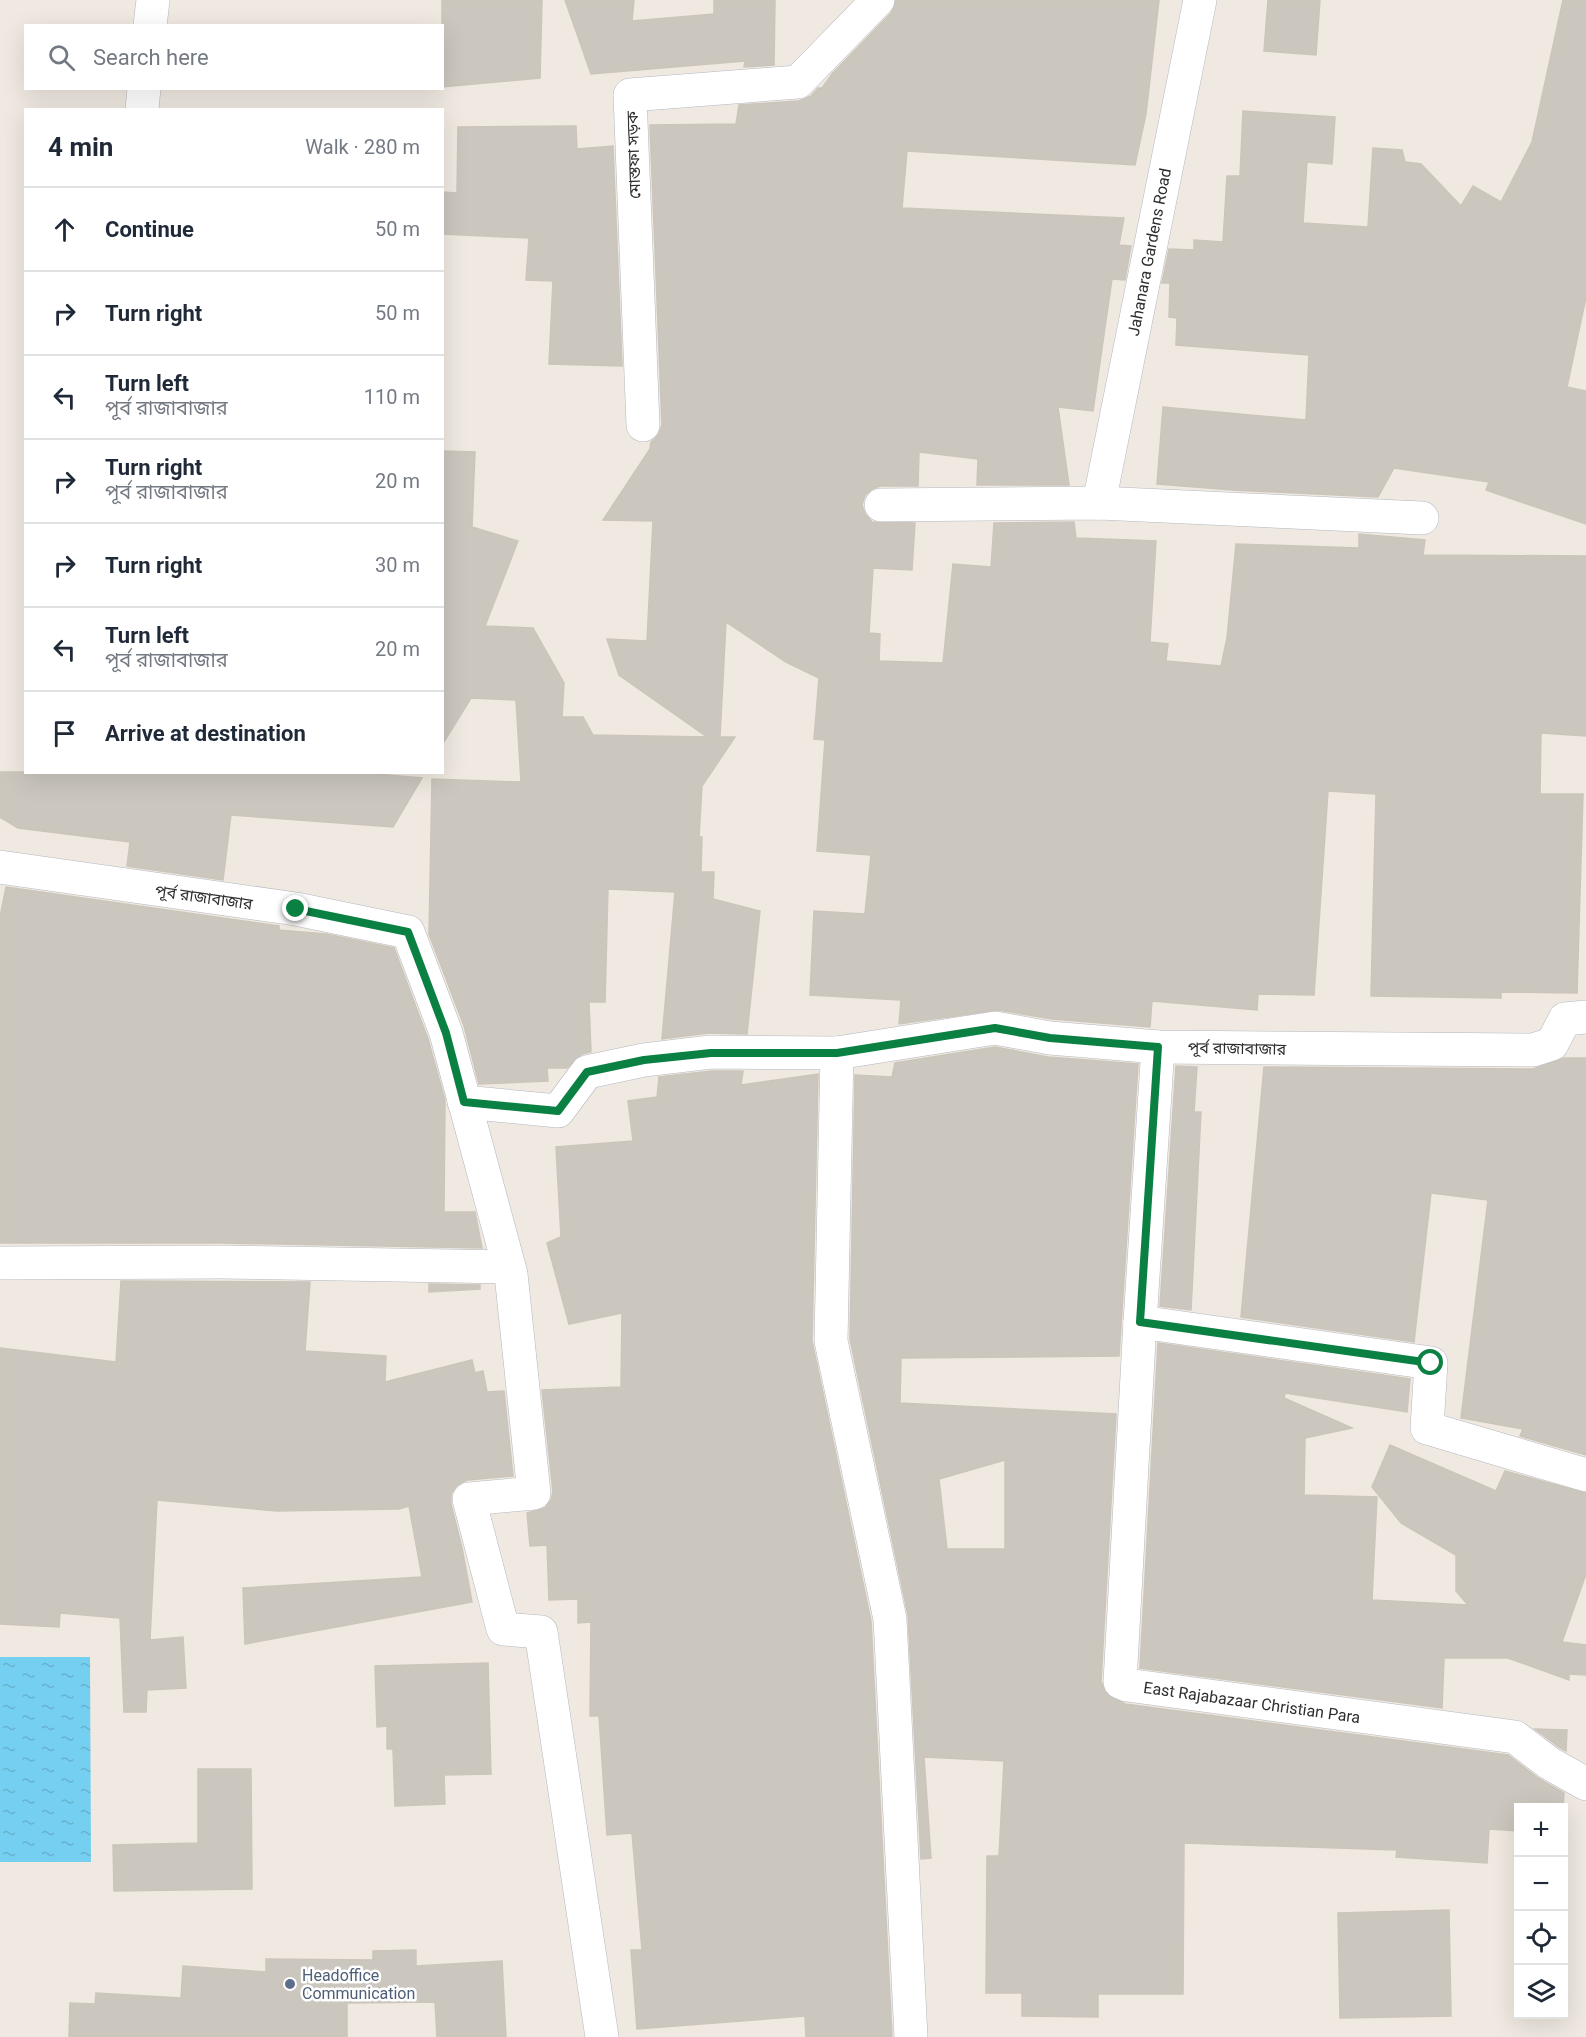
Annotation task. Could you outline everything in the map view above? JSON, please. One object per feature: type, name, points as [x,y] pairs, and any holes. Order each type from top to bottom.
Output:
[{"type":"street","points":[[150,24],[153,0]]},
{"type":"street","name":"মোস্তফা সড়ক","points":[[643,425],[630,95],[798,82],[878,0]]},
{"type":"street","name":"Jahanara Gardens Road","points":[[1099,503],[1200,0]]},
{"type":"street","points":[[142,108],[144,90]]},
{"type":"street","points":[[881,505],[1099,503],[1422,518]]},
{"type":"street","name":"পূর্ব রাজাবাজার","points":[[0,867],[296,909],[408,932],[446,1033],[464,1102],[558,1111],[587,1072],[644,1060],[711,1053],[837,1053],[995,1028],[1050,1038],[1158,1047],[1533,1050],[1552,1044],[1565,1019],[1586,1017]]},
{"type":"street","name":"East Rajabazaar Christian Para","points":[[1158,1047],[1120,1682],[1127,1685],[1515,1737],[1549,1763],[1586,1784]]},
{"type":"street","points":[[837,1053],[831,1341],[890,1619],[911,2037]]},
{"type":"street","points":[[464,1102],[509,1267],[534,1493],[470,1499],[502,1629],[541,1632],[602,2037]]},
{"type":"street","points":[[0,1263],[222,1262],[509,1267]]},
{"type":"street","points":[[1140,1322],[1431,1363],[1427,1428],[1586,1475]]},
{"type":"water","points":[[0,1657],[90,1657],[91,1862],[0,1862]]},
{"type":"building","points":[[442,0],[542,0],[540,78],[444,87],[444,24],[442,24]]},
{"type":"building","points":[[565,0],[634,0],[632,21],[714,14],[714,0],[775,0],[774,65],[744,67],[745,61],[591,74]]},
{"type":"building","points":[[896,0],[1159,0],[1146,114],[1135,165],[907,151],[902,208],[1124,218],[1119,245],[1131,246],[1125,280],[1112,279],[1093,411],[1058,407],[1069,485],[977,485],[978,459],[919,452],[918,486],[880,486],[865,495],[862,505],[865,514],[872,522],[915,523],[912,570],[873,568],[869,633],[880,634],[879,661],[943,663],[953,564],[991,567],[994,523],[1074,522],[1076,538],[1156,541],[1150,642],[1168,644],[1166,661],[1221,666],[1227,638],[1236,544],[1359,548],[1359,534],[1425,540],[1423,555],[1586,556],[1586,736],[1541,733],[1540,794],[1583,794],[1577,993],[1501,992],[1501,998],[1371,996],[1376,794],[1328,791],[1314,995],[1258,994],[1257,1010],[1152,1001],[1150,1027],[1052,1019],[998,1010],[899,1024],[901,1000],[810,995],[814,911],[865,914],[871,855],[817,851],[825,740],[814,739],[819,678],[786,662],[726,622],[720,737],[735,737],[702,786],[699,837],[702,837],[701,872],[714,872],[713,899],[760,911],[747,1034],[709,1033],[662,1039],[675,892],[608,889],[605,1002],[589,1002],[591,1052],[582,1054],[567,1068],[547,1068],[548,1081],[479,1084],[464,1026],[429,934],[432,779],[521,782],[516,700],[471,698],[444,742],[444,451],[475,452],[472,527],[518,541],[485,626],[533,628],[564,683],[562,717],[583,717],[593,735],[707,737],[619,675],[607,639],[647,641],[653,521],[603,520],[650,449],[651,442],[659,434],[662,425],[650,125],[736,124],[739,105],[799,101],[811,96],[818,88],[822,88],[832,74],[891,13]]},
{"type":"building","points":[[1268,0],[1320,0],[1316,55],[1264,51]]},
{"type":"building","points":[[1563,0],[1586,0],[1586,297],[1567,387],[1586,391],[1586,524],[1486,490],[1489,482],[1394,468],[1378,497],[1157,484],[1163,407],[1306,420],[1309,355],[1176,345],[1177,318],[1169,317],[1170,283],[1162,283],[1169,249],[1194,250],[1194,240],[1223,242],[1227,176],[1240,176],[1243,111],[1335,117],[1332,164],[1307,162],[1303,223],[1368,227],[1373,148],[1402,150],[1405,162],[1421,164],[1461,206],[1473,186],[1501,202],[1532,142]]},
{"type":"building","points":[[576,126],[577,149],[613,146],[622,366],[549,364],[553,281],[526,280],[529,238],[444,234],[444,192],[457,193],[458,127]]},
{"type":"building","points":[[0,772],[24,772],[24,774],[375,774],[422,778],[393,827],[231,815],[223,880],[127,866],[130,842],[18,828],[0,817]]},
{"type":"building","points":[[6,887],[279,926],[279,930],[326,934],[394,948],[428,1039],[445,1100],[444,1212],[475,1212],[482,1248],[222,1243],[0,1243],[0,917]]},
{"type":"building","points":[[995,1047],[1048,1057],[1138,1064],[1119,1356],[901,1358],[900,1403],[1116,1414],[1101,1681],[1105,1692],[1125,1704],[1508,1755],[1538,1778],[1564,1793],[1563,1803],[1514,1803],[1514,1831],[1489,1829],[1487,1863],[1396,1857],[1397,1850],[1184,1843],[1183,1994],[1098,1994],[1098,2017],[1022,2016],[1022,1993],[986,1993],[987,1856],[999,1856],[1004,1761],[924,1757],[931,1858],[921,1859],[908,1615],[850,1339],[855,1075],[892,1077],[895,1063]],"holes":[[[1005,1460],[1005,1549],[947,1549],[939,1479]]]},
{"type":"building","points":[[1564,1058],[1586,1058],[1586,1455],[1520,1436],[1523,1429],[1461,1418],[1488,1200],[1431,1193],[1414,1342],[1241,1317],[1264,1067],[1533,1069]]},
{"type":"building","points":[[1176,1066],[1197,1067],[1194,1112],[1201,1112],[1191,1310],[1160,1306]]},
{"type":"building","points":[[712,1071],[743,1071],[741,1085],[818,1074],[812,1341],[871,1621],[892,2037],[806,2037],[805,2016],[637,2029],[631,1950],[642,1950],[632,1833],[607,1835],[599,1716],[590,1716],[591,1622],[578,1623],[578,1599],[549,1600],[547,1545],[530,1546],[527,1513],[545,1508],[553,1492],[542,1390],[621,1387],[622,1313],[569,1324],[547,1243],[561,1237],[556,1147],[633,1141],[628,1101],[657,1097],[659,1077]]},
{"type":"building","points":[[121,1281],[310,1282],[305,1351],[386,1356],[385,1382],[472,1360],[475,1373],[483,1371],[487,1392],[504,1391],[513,1476],[467,1480],[457,1485],[451,1494],[451,1504],[472,1602],[245,1644],[243,1588],[422,1577],[409,1506],[399,1509],[277,1511],[157,1500],[150,1640],[183,1637],[186,1688],[147,1690],[146,1712],[124,1712],[120,1618],[60,1613],[59,1627],[0,1624],[0,1348],[116,1362]]},
{"type":"building","points":[[429,1284],[480,1285],[480,1289],[429,1292]]},
{"type":"building","points":[[1158,1343],[1410,1379],[1407,1412],[1285,1393],[1284,1398],[1352,1428],[1305,1438],[1304,1495],[1377,1497],[1372,1600],[1468,1605],[1456,1591],[1456,1555],[1401,1523],[1372,1487],[1390,1445],[1496,1491],[1505,1471],[1586,1493],[1586,1574],[1562,1642],[1586,1645],[1586,1675],[1569,1674],[1569,1680],[1508,1658],[1444,1658],[1442,1708],[1140,1668]]},
{"type":"building","points":[[488,1663],[491,1774],[444,1775],[445,1804],[395,1806],[393,1749],[387,1749],[387,1726],[377,1727],[375,1666]]},
{"type":"building","points":[[1535,1729],[1567,1730],[1566,1751],[1559,1747]]},
{"type":"building","points":[[198,1769],[251,1769],[252,1889],[114,1891],[113,1845],[198,1843]]},
{"type":"building","points":[[1449,1910],[1451,2016],[1340,2018],[1338,1913]]},
{"type":"building","points":[[416,1950],[416,1966],[502,1961],[506,2037],[437,2037],[435,2002],[347,2003],[347,2037],[69,2037],[70,2003],[95,2004],[96,1993],[181,1998],[183,1966],[266,1972],[266,1959],[373,1960],[373,1951]]},
{"type":"place","name":"Headoffice Communication","points":[[290,1984]]},
{"type":"route","points":[[296,909],[408,932],[446,1033],[464,1102],[549,1112],[558,1111],[581,1077],[587,1072],[644,1060],[711,1053],[837,1053],[995,1028],[1050,1038],[1158,1047],[1140,1322],[1431,1363]]}]
